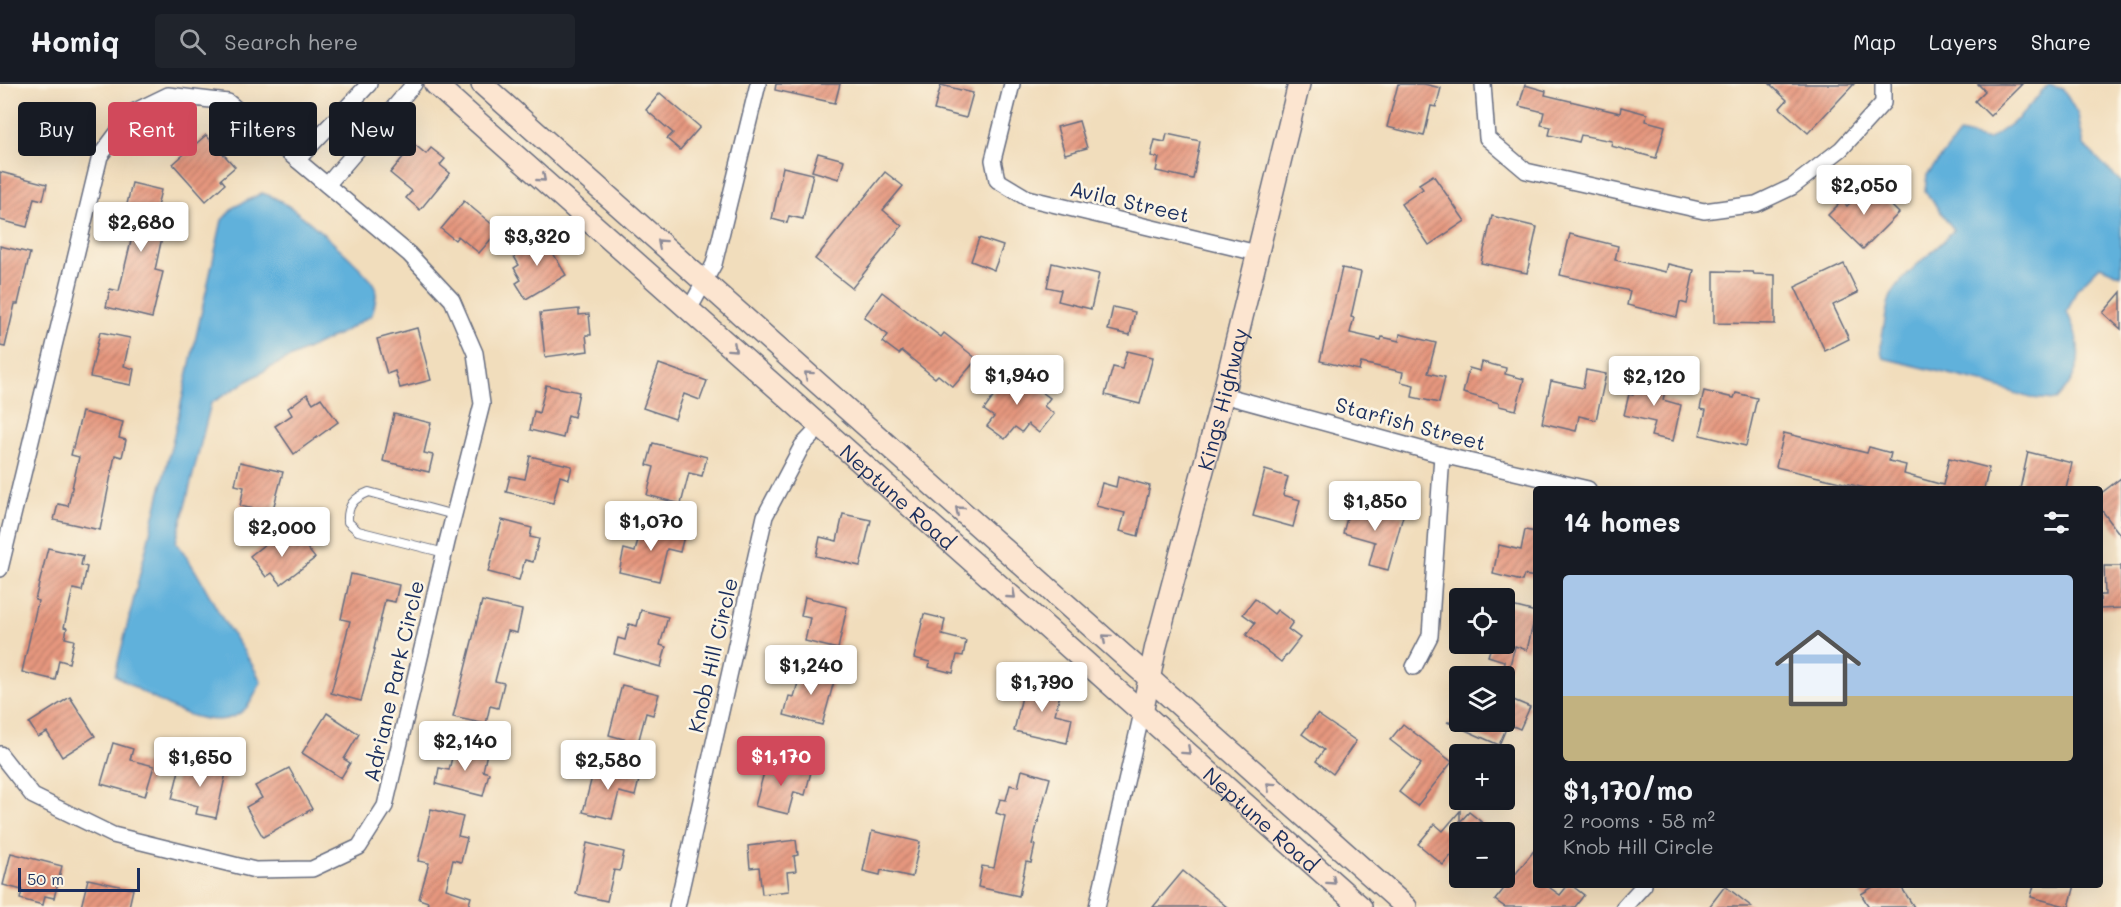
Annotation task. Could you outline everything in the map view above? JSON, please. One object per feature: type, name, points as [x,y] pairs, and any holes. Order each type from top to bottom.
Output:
[{"type":"main road","name":"Neptune Road","points":[[435,84],[1361,907]]},
{"type":"main road","name":"Neptune Road","points":[[482,84],[1406,907]]},
{"type":"main road","name":"Kings Highway","points":[[1142,713],[1159,635],[1223,395],[1299,84]]},
{"type":"street","points":[[297,160],[369,84]]},
{"type":"street","points":[[327,185],[414,84]]},
{"type":"street","points":[[690,309],[714,264],[758,84]]},
{"type":"street","name":"Avila Street","points":[[1012,84],[993,160],[997,180],[1027,198],[1257,253]]},
{"type":"street","points":[[1483,84],[1486,138],[1526,171],[1704,211],[1756,204],[1792,187],[1841,149],[1883,103],[1882,84]]},
{"type":"street","name":"Adriane Park Circle","points":[[0,569],[100,156],[133,112],[168,94],[228,102],[409,254],[452,300],[475,353],[482,404],[385,806],[359,847],[312,869],[255,870],[113,835],[33,796],[0,754]]},
{"type":"street","name":"Starfish Street","points":[[1223,395],[1442,454],[1575,486]]},
{"type":"street","name":"Knob Hill Circle","points":[[677,907],[765,516],[802,446],[821,426]]},
{"type":"street","points":[[1414,667],[1430,636],[1442,454]]},
{"type":"street","points":[[1097,907],[1142,713]]},
{"type":"street","points":[[1624,907],[1641,888]]},
{"type":"lane","points":[[445,553],[358,531],[348,522],[347,512],[351,502],[358,496],[369,492],[454,515]]},
{"type":"water","points":[[2048,85],[2063,89],[2078,115],[2084,145],[2121,182],[2121,275],[2100,266],[2077,289],[2067,312],[2073,325],[2078,348],[2078,359],[2072,379],[2056,400],[2030,398],[1982,382],[1883,358],[1882,338],[1892,294],[1905,276],[1954,230],[1925,191],[1927,175],[1960,133],[1988,140],[2019,118]]},
{"type":"water","points":[[262,193],[293,209],[342,251],[371,281],[376,290],[376,297],[372,315],[343,332],[269,368],[211,403],[176,542],[261,682],[247,707],[233,717],[217,720],[199,718],[180,712],[115,675],[175,431],[222,220],[234,207]]},
{"type":"building","points":[[776,84],[840,84],[835,103],[775,90]]},
{"type":"building","points":[[1398,84],[1424,84],[1441,88],[1436,107],[1431,106],[1424,136],[1387,127]]},
{"type":"building","points":[[1770,84],[1854,84],[1808,133],[1780,108],[1787,100]]},
{"type":"building","points":[[1978,84],[2022,84],[1990,116],[1975,101],[1985,91]]},
{"type":"building","points":[[941,85],[973,93],[966,118],[934,110]]},
{"type":"building","points":[[1525,85],[1546,91],[1545,95],[1620,113],[1621,107],[1647,114],[1646,121],[1665,126],[1656,158],[1611,146],[1612,141],[1581,135],[1579,142],[1549,135],[1551,127],[1541,125],[1544,112],[1519,106]]},
{"type":"building","points":[[660,93],[700,127],[680,150],[667,139],[673,133],[646,110]]},
{"type":"building","points":[[1079,121],[1087,148],[1065,154],[1057,127]]},
{"type":"building","points":[[1167,134],[1200,141],[1193,179],[1156,171],[1159,158],[1151,156],[1155,140],[1165,142]]},
{"type":"building","points":[[206,135],[209,138],[209,156],[225,156],[235,167],[221,179],[225,184],[206,201],[173,164],[182,156],[197,156],[197,143]]},
{"type":"building","points":[[416,146],[426,154],[431,148],[445,159],[440,165],[450,173],[420,210],[406,198],[412,191],[390,173],[404,156],[416,156]]},
{"type":"building","points":[[818,153],[844,160],[839,179],[812,171]]},
{"type":"building","points":[[783,167],[813,174],[803,219],[789,216],[787,223],[772,219]]},
{"type":"building","points":[[0,172],[47,184],[43,200],[34,198],[27,227],[0,220]]},
{"type":"building","points":[[885,172],[903,186],[883,210],[902,226],[852,288],[815,259]]},
{"type":"building","points":[[1433,175],[1465,221],[1429,245],[1401,204],[1423,189],[1419,184]]},
{"type":"building","points":[[132,183],[161,190],[156,211],[167,214],[155,270],[163,272],[152,318],[106,307],[110,289],[119,291],[131,241],[119,238]]},
{"type":"building","points":[[1869,184],[1899,213],[1863,249],[1828,215],[1842,201],[1847,206]]},
{"type":"building","points":[[464,201],[499,230],[479,253],[458,236],[455,240],[441,229]]},
{"type":"building","points":[[1492,216],[1537,227],[1527,273],[1481,263]]},
{"type":"building","points":[[1570,234],[1618,246],[1615,260],[1666,272],[1668,264],[1694,270],[1687,304],[1680,302],[1677,317],[1627,305],[1630,291],[1560,275]]},
{"type":"building","points":[[543,236],[566,275],[526,299],[516,283],[521,280],[514,268],[519,265],[512,253]]},
{"type":"building","points":[[979,238],[1003,246],[994,270],[971,261]]},
{"type":"building","points":[[0,246],[30,253],[5,347],[0,346]]},
{"type":"building","points":[[1052,263],[1099,274],[1091,309],[1058,301],[1061,290],[1047,287]]},
{"type":"building","points":[[1844,264],[1858,293],[1833,305],[1849,339],[1825,351],[1795,287]]},
{"type":"building","points":[[1342,268],[1361,272],[1351,317],[1354,318],[1350,333],[1381,340],[1382,337],[1399,341],[1400,334],[1436,343],[1428,373],[1445,377],[1439,403],[1412,397],[1414,385],[1401,382],[1403,372],[1361,363],[1359,370],[1320,361]]},
{"type":"building","points":[[1714,271],[1775,275],[1775,324],[1714,323]]},
{"type":"building","points":[[882,292],[941,337],[944,333],[977,359],[953,387],[938,375],[935,378],[902,351],[899,354],[883,342],[888,335],[864,317]]},
{"type":"building","points":[[2121,292],[2121,329],[2103,313]]},
{"type":"building","points":[[1113,307],[1135,312],[1130,335],[1108,330]]},
{"type":"building","points":[[579,309],[579,315],[589,314],[591,335],[586,335],[588,351],[545,357],[540,313]]},
{"type":"building","points":[[417,328],[431,380],[400,388],[395,371],[387,374],[377,339]]},
{"type":"building","points":[[100,332],[130,338],[124,366],[134,369],[131,385],[90,377]]},
{"type":"building","points":[[1127,351],[1153,357],[1140,404],[1105,395],[1113,367],[1122,369]]},
{"type":"building","points":[[1482,362],[1506,368],[1505,374],[1524,379],[1516,410],[1463,393],[1469,368],[1480,371]]},
{"type":"building","points":[[659,364],[707,381],[700,400],[684,394],[675,419],[643,408]]},
{"type":"building","points":[[1010,369],[1050,398],[1044,406],[1054,414],[1039,433],[1028,424],[1022,432],[1015,427],[1005,439],[987,426],[994,417],[984,410],[994,396],[992,394]]},
{"type":"building","points":[[1586,370],[1606,374],[1596,420],[1579,416],[1576,431],[1542,423],[1551,381],[1583,388]]},
{"type":"building","points":[[1638,375],[1667,382],[1663,400],[1681,405],[1673,441],[1651,436],[1655,422],[1624,415],[1629,394],[1633,395]]},
{"type":"building","points":[[546,385],[579,392],[574,417],[568,415],[563,438],[530,430],[534,411],[539,413]]},
{"type":"building","points":[[1704,391],[1734,398],[1736,393],[1757,398],[1746,446],[1700,435],[1706,410],[1700,409]]},
{"type":"building","points":[[307,394],[313,403],[321,398],[338,422],[294,454],[275,426],[292,415],[288,408]]},
{"type":"building","points":[[82,412],[123,422],[119,438],[126,440],[122,457],[115,455],[100,530],[54,520],[58,504],[68,506],[79,457],[71,455]]},
{"type":"building","points":[[394,414],[431,423],[424,453],[433,455],[429,472],[383,461]]},
{"type":"building","points":[[1784,433],[1867,453],[1869,447],[1891,453],[1889,461],[1906,465],[1904,474],[1943,485],[1949,458],[1989,468],[1985,486],[1856,486],[1776,467]]},
{"type":"building","points":[[653,443],[707,457],[702,476],[689,473],[681,504],[647,495],[654,467],[647,465]]},
{"type":"building","points":[[2028,452],[2072,463],[2067,486],[2021,486]]},
{"type":"building","points":[[530,456],[572,466],[569,479],[560,476],[553,503],[506,492],[510,476],[525,479]]},
{"type":"building","points":[[240,462],[283,472],[272,513],[240,506],[244,487],[235,485]]},
{"type":"building","points":[[1265,470],[1288,477],[1283,495],[1300,500],[1293,527],[1253,516]]},
{"type":"building","points":[[1118,477],[1150,486],[1138,536],[1120,531],[1125,513],[1096,506],[1102,483],[1116,487]]},
{"type":"building","points":[[2121,478],[2121,536],[2103,512],[2103,492]]},
{"type":"building","points":[[1351,503],[1403,516],[1388,570],[1369,565],[1375,542],[1343,533]]},
{"type":"building","points":[[843,514],[871,520],[860,566],[816,556],[820,537],[837,541]]},
{"type":"building","points":[[502,520],[532,528],[530,537],[539,539],[533,562],[525,560],[519,580],[488,572]]},
{"type":"building","points":[[650,524],[685,532],[680,552],[667,549],[659,581],[619,572],[624,549],[635,552],[640,531],[648,533]]},
{"type":"building","points":[[283,530],[297,548],[303,543],[315,558],[281,584],[272,573],[266,577],[250,556]]},
{"type":"building","points":[[1525,530],[1533,531],[1533,576],[1524,575],[1522,581],[1493,574],[1499,545],[1521,550]]},
{"type":"building","points":[[48,548],[83,556],[81,565],[87,567],[82,591],[73,589],[64,627],[67,628],[65,638],[74,640],[69,663],[59,660],[55,680],[22,672],[38,601],[35,600]]},
{"type":"building","points":[[2104,566],[2121,566],[2121,608],[2103,609],[2103,595],[2105,595]]},
{"type":"building","points":[[351,574],[399,585],[395,602],[385,600],[361,701],[331,693],[350,621],[341,619]]},
{"type":"building","points":[[805,597],[847,607],[838,649],[805,641],[810,618],[801,616]]},
{"type":"building","points":[[1255,599],[1274,614],[1277,610],[1293,622],[1288,629],[1300,638],[1281,662],[1246,635],[1255,623],[1243,614]]},
{"type":"building","points":[[482,601],[522,610],[517,633],[508,631],[495,681],[504,683],[498,708],[490,706],[486,724],[453,717]]},
{"type":"building","points":[[1515,607],[1533,611],[1533,625],[1527,650],[1515,646]]},
{"type":"building","points":[[641,610],[668,617],[660,645],[666,647],[661,667],[614,654],[618,638],[625,640],[629,624],[637,626]]},
{"type":"building","points":[[924,614],[945,619],[942,635],[966,641],[963,656],[957,655],[953,673],[929,667],[930,662],[914,658]]},
{"type":"building","points":[[1489,654],[1513,654],[1510,666],[1504,666],[1504,661],[1488,656]]},
{"type":"building","points":[[803,665],[836,674],[822,725],[784,715],[789,696],[794,697]]},
{"type":"building","points":[[1026,679],[1062,687],[1055,714],[1072,718],[1067,743],[1014,731]]},
{"type":"building","points":[[622,685],[659,694],[653,715],[646,713],[638,743],[609,735]]},
{"type":"building","points":[[70,697],[95,736],[62,757],[47,732],[38,737],[29,723]]},
{"type":"building","points":[[1515,701],[1530,707],[1520,729],[1515,727]]},
{"type":"building","points":[[327,713],[359,734],[344,759],[350,763],[341,778],[302,753]]},
{"type":"building","points":[[1317,714],[1356,741],[1333,774],[1316,761],[1324,750],[1302,734]]},
{"type":"building","points":[[1403,724],[1449,760],[1449,766],[1417,806],[1399,792],[1421,764],[1390,740]]},
{"type":"building","points":[[1470,732],[1505,732],[1499,744]]},
{"type":"building","points":[[113,743],[133,749],[130,760],[154,766],[145,796],[101,784]]},
{"type":"building","points":[[455,745],[487,753],[483,771],[489,773],[483,796],[436,784],[439,768],[449,770]]},
{"type":"building","points":[[767,761],[811,772],[805,795],[794,792],[788,814],[755,806]]},
{"type":"building","points":[[181,762],[226,773],[216,818],[196,814],[198,806],[172,799]]},
{"type":"building","points":[[595,765],[640,776],[635,796],[619,792],[612,819],[583,812]]},
{"type":"building","points":[[289,768],[312,809],[263,837],[246,807],[262,798],[255,786]]},
{"type":"building","points":[[1022,770],[1050,778],[1032,844],[1035,845],[1031,863],[1026,862],[1019,896],[978,887],[982,866],[994,868],[1005,816],[996,813],[1000,799],[1006,800],[1010,785],[1018,787]]},
{"type":"building","points":[[431,809],[463,817],[458,836],[467,838],[461,862],[453,860],[446,889],[471,897],[468,907],[427,907],[428,902],[419,899],[429,863],[418,861]]},
{"type":"building","points":[[1460,811],[1460,822],[1451,822]]},
{"type":"building","points":[[1469,812],[1482,822],[1460,822]]},
{"type":"building","points":[[1435,824],[1443,831],[1449,824],[1449,858],[1443,865],[1418,844]]},
{"type":"building","points":[[872,831],[920,842],[912,877],[881,870],[880,875],[863,871]]},
{"type":"building","points":[[796,840],[798,855],[794,856],[796,871],[787,872],[789,891],[762,894],[759,867],[750,868],[748,846]]},
{"type":"building","points":[[587,843],[624,852],[620,871],[614,870],[607,901],[576,894]]},
{"type":"building","points":[[1533,852],[1533,888],[1550,888],[1560,895],[1566,888],[1575,888],[1584,895],[1575,907],[1505,907],[1495,900],[1504,888],[1515,888],[1515,875]]},
{"type":"building","points":[[11,853],[62,866],[54,898],[45,896],[43,905],[20,899],[22,890],[3,885]]},
{"type":"building","points":[[1183,871],[1227,907],[1153,907]]},
{"type":"building","points":[[88,879],[133,889],[129,907],[81,907]]},
{"type":"building","points":[[1723,888],[1728,888],[1752,907],[1709,907]]},
{"type":"building","points":[[1871,888],[1902,888],[1914,907],[1869,907],[1861,894]]},
{"type":"building","points":[[2033,888],[2074,888],[2069,907],[2031,897]]}]
